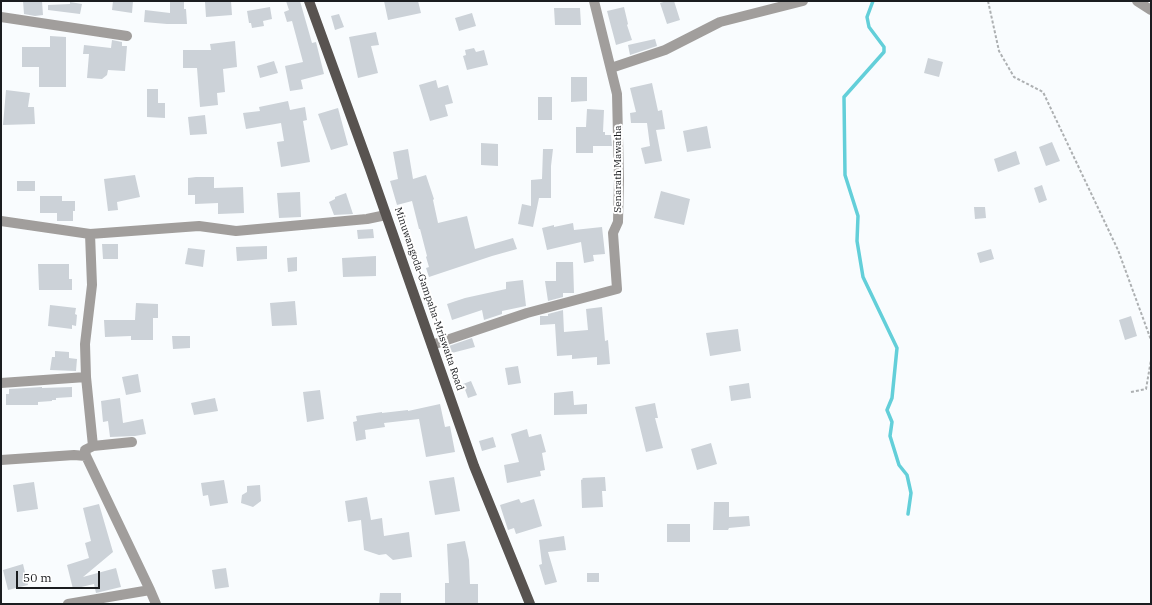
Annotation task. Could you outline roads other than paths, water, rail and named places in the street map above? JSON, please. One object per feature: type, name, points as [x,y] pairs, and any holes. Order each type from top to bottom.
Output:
[{"type":"main road","name":"Minuwangoda-Gampaha-Mriswatta Road","points":[[309,1],[474,466],[530,604]]},
{"type":"street","name":"Senarath Mawatha","points":[[432,345],[527,313],[617,289],[613,234],[618,222],[619,179],[617,94],[594,1]]},
{"type":"street","points":[[611,68],[665,50],[720,22],[803,1]]},
{"type":"street","points":[[1137,1],[1151,10]]},
{"type":"street","points":[[1,17],[127,36]]},
{"type":"street","points":[[1,221],[90,234],[199,226],[236,231],[386,216]]},
{"type":"street","points":[[90,234],[92,286],[85,344],[86,377],[94,446]]},
{"type":"street","points":[[1,383],[86,377]]},
{"type":"street","points":[[132,442],[94,446],[85,450],[86,456],[156,604]]},
{"type":"street","points":[[1,460],[74,455],[86,456]]},
{"type":"street","points":[[68,604],[150,590]]},
{"type":"waterway","points":[[873,1],[867,17],[869,27],[884,47],[884,52],[844,97],[845,175],[858,216],[857,241],[863,277],[897,348],[892,398],[887,410],[892,422],[890,436],[899,465],[907,475],[911,493],[908,514]]}]
